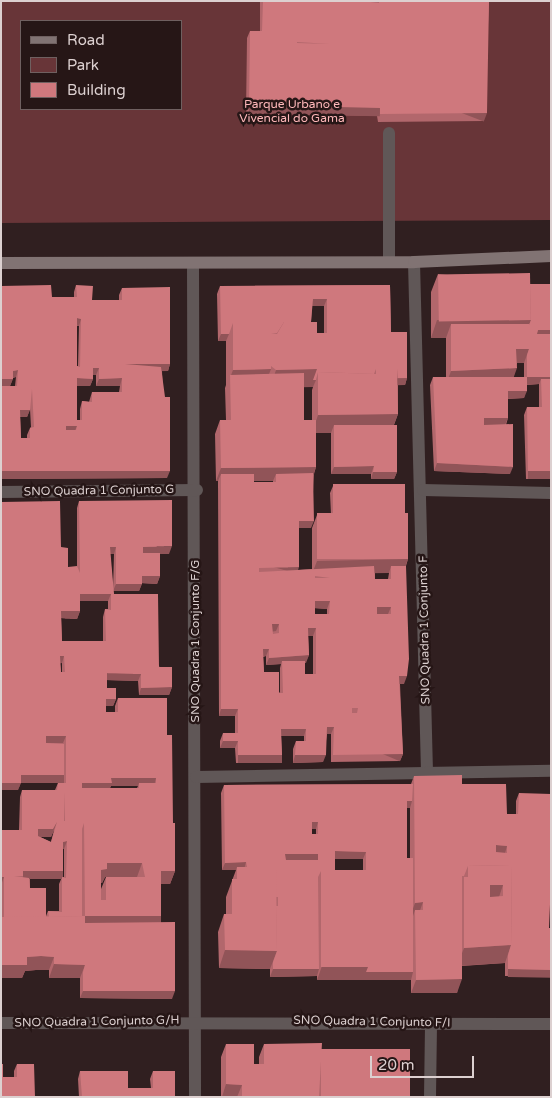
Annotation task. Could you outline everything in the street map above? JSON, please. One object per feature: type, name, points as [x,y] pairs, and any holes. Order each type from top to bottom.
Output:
[{"type":"street","points":[[389,133],[389,259]]},
{"type":"street","points":[[1,263],[389,259],[414,262],[551,256]]},
{"type":"street","name":"SNO Quadra 1 Conjunto F/G","points":[[193,262],[197,490],[193,1020],[195,1097]]},
{"type":"street","name":"SNO Quadra 1 Conjunto F","points":[[414,262],[423,490],[427,771]]},
{"type":"street","name":"SNO Quadra 1 Conjunto G","points":[[1,492],[197,490]]},
{"type":"street","points":[[423,490],[551,493]]},
{"type":"street","points":[[196,777],[427,771],[551,771]]},
{"type":"street","name":"SNO Quadra 1 Conjunto F/I","points":[[193,1020],[551,1024]]},
{"type":"street","name":"SNO Quadra 1 Conjunto G/H","points":[[1,1023],[193,1020]]},
{"type":"street","points":[[430,1097],[431,1023]]},
{"type":"green space","name":"Parque Urbano e Vivencial do Gama","points":[[1,1],[551,1],[551,220],[1,223]]},
{"type":"building","points":[[263,1],[362,1],[379,3],[379,1],[489,1],[487,113],[380,114],[380,108],[249,105],[250,31],[262,31]],"holes":[[[297,42],[330,44],[297,43]]]},
{"type":"building","points":[[530,273],[531,320],[439,322],[438,275]]},
{"type":"building","points":[[530,284],[551,284],[551,330],[538,330],[537,334],[551,334],[551,377],[527,377],[529,325],[531,320]]},
{"type":"building","points":[[51,285],[52,297],[77,297],[76,285],[93,286],[92,300],[122,300],[122,288],[170,287],[170,364],[125,364],[161,367],[165,397],[170,397],[170,471],[1,471],[1,386],[17,386],[18,370],[13,371],[13,379],[1,379],[1,286]],"holes":[[[77,318],[81,319],[80,367],[77,366]],[[93,368],[99,368],[99,379],[122,378],[122,392],[92,392],[92,402],[82,401],[82,420],[77,420],[77,378],[93,379]],[[32,389],[34,427],[30,428],[30,438],[21,438],[20,410],[30,410]],[[66,426],[77,426],[76,430],[66,430]]]},
{"type":"building","points":[[390,285],[391,332],[407,332],[407,378],[398,378],[397,369],[376,369],[374,374],[318,372],[316,380],[313,380],[317,369],[317,333],[327,333],[327,299],[313,299],[311,322],[284,322],[277,333],[271,334],[271,323],[233,323],[229,334],[221,334],[220,286]]},
{"type":"building","points":[[284,322],[317,322],[317,369],[276,370],[271,366],[271,369],[233,370],[233,323],[271,323],[271,334],[277,334]]},
{"type":"building","points":[[451,324],[529,324],[529,349],[516,349],[517,368],[451,371]]},
{"type":"building","points":[[376,369],[397,369],[398,414],[318,415],[318,372],[376,374]]},
{"type":"building","points":[[304,373],[304,420],[316,420],[316,467],[221,468],[220,420],[231,420],[230,375]]},
{"type":"building","points":[[433,377],[527,377],[527,391],[508,391],[508,418],[484,418],[484,425],[513,424],[513,467],[437,463]]},
{"type":"building","points":[[541,379],[551,379],[551,471],[528,471],[527,407],[542,407]]},
{"type":"building","points":[[334,425],[397,425],[397,472],[373,472],[374,466],[334,467]]},
{"type":"building","points":[[313,473],[314,521],[299,521],[299,567],[259,568],[259,572],[374,566],[375,579],[391,579],[391,566],[406,566],[409,659],[407,676],[399,676],[403,754],[333,755],[334,727],[327,727],[326,755],[295,755],[296,741],[306,741],[306,729],[281,729],[282,755],[238,755],[238,741],[223,741],[223,733],[238,733],[238,709],[221,709],[221,474],[254,474],[254,482],[276,482],[276,474]],"holes":[[[315,601],[330,601],[329,614],[315,614]],[[377,607],[391,607],[391,614],[377,614]],[[272,624],[279,624],[279,633],[273,634]],[[308,628],[316,628],[316,674],[305,674],[305,661],[282,661],[283,693],[279,693],[279,672],[264,672],[263,649],[269,649],[269,658],[309,655]],[[352,708],[358,708],[357,713],[352,713]]]},
{"type":"building","points":[[333,484],[405,484],[405,513],[333,513]]},
{"type":"building","points":[[172,500],[172,546],[143,547],[143,553],[160,553],[160,576],[142,576],[142,584],[116,584],[116,547],[110,547],[114,594],[158,594],[159,667],[172,667],[172,687],[141,688],[141,674],[107,673],[107,688],[116,688],[116,699],[106,699],[106,712],[118,712],[118,698],[167,698],[167,735],[172,735],[173,823],[84,823],[82,829],[82,916],[49,917],[48,911],[62,912],[62,877],[66,878],[67,841],[63,842],[63,871],[23,871],[23,876],[14,876],[29,878],[30,888],[46,888],[46,917],[4,917],[4,877],[1,877],[1,830],[22,830],[22,790],[57,790],[58,783],[66,783],[66,736],[46,736],[46,743],[64,744],[64,775],[21,775],[21,783],[1,783],[1,502],[60,501],[61,547],[68,548],[68,567],[77,566],[80,573],[79,501]],"holes":[[[80,594],[111,594],[111,610],[105,609],[106,641],[62,641],[61,611],[80,611]],[[60,656],[64,656],[65,672],[61,672]],[[111,778],[156,778],[156,783],[139,783],[139,788],[82,788],[82,783],[112,783]],[[57,822],[51,842],[38,836],[38,829],[53,829]]]},
{"type":"building","points":[[317,513],[408,513],[408,559],[317,559]]},
{"type":"building","points":[[462,775],[462,979],[416,980],[415,910],[423,910],[423,902],[415,903],[414,776]]},
{"type":"building","points":[[413,784],[412,801],[407,801],[407,858],[413,858],[413,972],[366,972],[368,967],[368,870],[366,870],[366,852],[335,851],[335,871],[321,871],[318,877],[319,969],[273,969],[273,962],[277,951],[276,906],[278,906],[278,897],[276,897],[276,867],[247,867],[246,862],[225,863],[224,785]],"holes":[[[312,822],[318,822],[318,834],[312,834]],[[285,854],[318,854],[318,860],[286,860]]]},
{"type":"building","points":[[462,784],[506,784],[507,814],[518,814],[519,793],[551,794],[549,928],[551,928],[551,970],[508,969],[508,955],[511,945],[512,865],[468,866],[464,876],[462,876]],"holes":[[[496,845],[507,846],[507,853],[496,852]]]},
{"type":"building","points":[[84,823],[175,823],[175,871],[161,871],[161,916],[85,916]],"holes":[[[107,863],[142,863],[145,877],[106,877],[106,900],[101,900],[101,870],[107,869]]]},
{"type":"building","points":[[512,865],[511,945],[464,948],[464,877],[468,877],[468,866]],"holes":[[[490,885],[503,885],[503,896],[490,897]]]},
{"type":"building","points":[[237,867],[276,867],[277,951],[225,950],[224,914],[232,914],[232,879],[237,879]]},
{"type":"building","points":[[321,870],[368,870],[368,967],[321,967]]},
{"type":"building","points":[[85,916],[85,965],[54,964],[54,957],[41,956],[27,957],[27,965],[1,965],[1,917]]},
{"type":"building","points":[[175,922],[175,991],[83,991],[85,923]]},
{"type":"building","points":[[322,1043],[319,1097],[242,1097],[242,1085],[226,1084],[226,1044],[254,1044],[254,1064],[264,1064],[264,1044]]},
{"type":"building","points":[[321,1049],[410,1049],[410,1097],[321,1097]]},
{"type":"building","points":[[1,1064],[3,1064],[3,1077],[17,1077],[17,1064],[34,1064],[35,1097],[1,1097]]},
{"type":"building","points":[[80,1071],[128,1071],[128,1088],[153,1088],[153,1071],[175,1071],[175,1097],[82,1097]]}]
